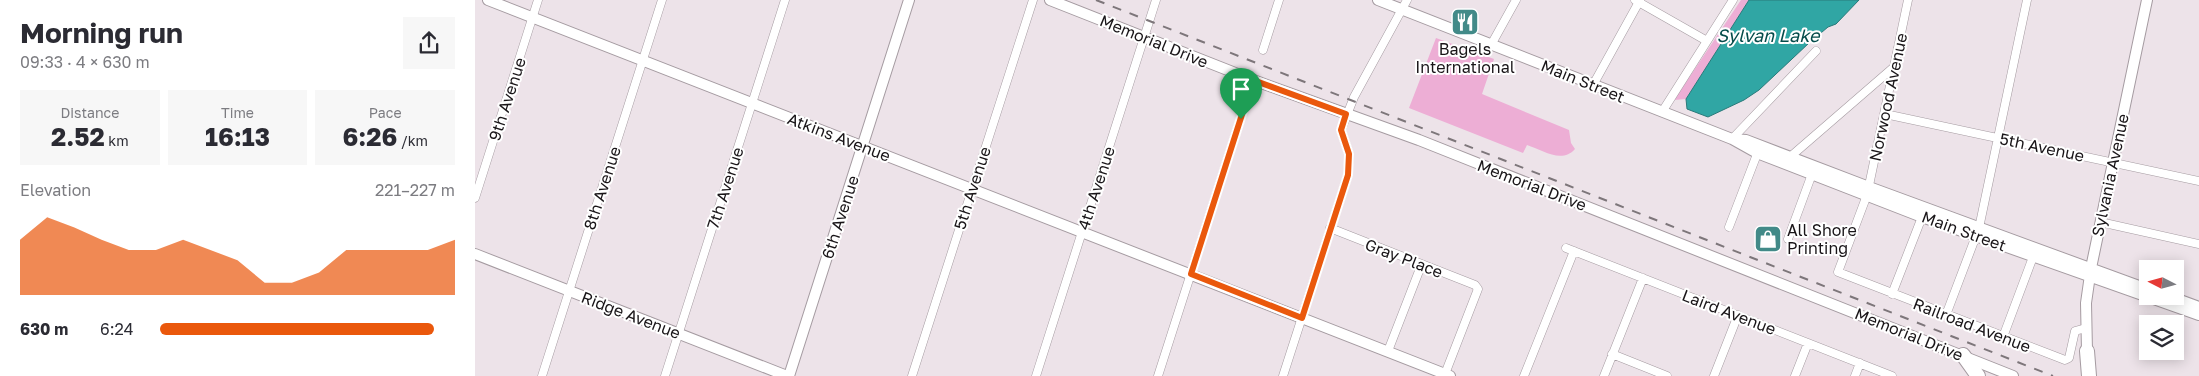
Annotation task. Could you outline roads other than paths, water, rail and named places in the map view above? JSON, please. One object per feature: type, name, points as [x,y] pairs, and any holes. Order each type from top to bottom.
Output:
[{"type":"highway","points":[[2086,371],[2087,351]]},
{"type":"highway","points":[[1963,355],[1978,376]]},
{"type":"street","name":"Atkins Avenue","points":[[488,0],[1448,375]]},
{"type":"street","name":"9th Avenue","points":[[475,198],[538,0]]},
{"type":"street","name":"8th Avenue","points":[[542,376],[662,0]]},
{"type":"street","name":"7th Avenue","points":[[665,376],[785,0]]},
{"type":"street","name":"6th Avenue","points":[[788,376],[909,0]]},
{"type":"street","name":"5th Avenue","points":[[912,376],[1033,0]]},
{"type":"street","name":"Memorial Drive","points":[[1050,0],[1253,80],[1428,144],[2013,376]]},
{"type":"street","name":"4th Avenue","points":[[1036,376],[1156,0]]},
{"type":"street","points":[[1263,50],[1279,0]]},
{"type":"street","name":"Main Street","points":[[1379,0],[1404,5],[1491,45],[1759,149],[1813,174],[1868,191],[1978,231],[2199,315]]},
{"type":"street","points":[[1491,45],[1516,0]]},
{"type":"street","points":[[1662,112],[1733,0]]},
{"type":"street","name":"Norwood Avenue","points":[[1838,272],[1868,191],[1908,0]]},
{"type":"street","points":[[1946,315],[1978,231],[2027,0]]},
{"type":"street","name":"Sylvania Avenue","points":[[2087,351],[2086,303],[2090,273],[2147,0]]},
{"type":"street","points":[[1593,85],[1638,1],[1707,41]]},
{"type":"street","points":[[1283,376],[1349,166],[1349,154],[1341,130],[1346,114],[1404,5]]},
{"type":"street","points":[[1732,139],[1816,51]]},
{"type":"street","points":[[1790,157],[1894,67]]},
{"type":"street","points":[[1158,376],[1253,80]]},
{"type":"street","name":"5th Avenue","points":[[1885,114],[2199,181]]},
{"type":"street","points":[[1729,227],[1759,149]]},
{"type":"street","name":"Main Street","points":[[1759,149],[1790,157],[1922,217],[1978,231],[2033,257],[2139,287]]},
{"type":"street","points":[[1788,239],[1813,174]]},
{"type":"street","points":[[1892,294],[1922,217]]},
{"type":"street","points":[[2100,222],[2199,244]]},
{"type":"street","name":"Gray Place","points":[[1330,228],[1475,286],[1478,289],[1448,375]]},
{"type":"street","name":"Laird Avenue","points":[[1524,376],[1570,249],[1892,376]]},
{"type":"street","name":"Ridge Avenue","points":[[475,254],[788,376]]},
{"type":"street","points":[[2003,337],[2033,257]]},
{"type":"street","points":[[1388,351],[1421,266]]},
{"type":"street","name":"Railroad Avenue","points":[[1838,272],[2003,337],[2068,360],[2075,331],[2086,328]]},
{"type":"street","points":[[1604,376],[1643,278]]},
{"type":"street","points":[[2184,302],[2199,307]]},
{"type":"street","points":[[1714,376],[1738,315]]},
{"type":"street","points":[[1795,376],[1808,343]]},
{"type":"street","points":[[1612,354],[1667,376]]},
{"type":"street","points":[[1855,376],[1860,363]]},
{"type":"water","name":"Sylvan Lake","points":[[1749,0],[1859,0],[1836,24],[1828,27],[1759,90],[1744,100],[1708,117],[1687,109],[1686,99]]},
{"type":"railway","points":[[1096,0],[2053,376]]},
{"type":"place","name":"Bagels International","points":[[1465,22]]},
{"type":"place","name":"All Shore Printing","points":[[1768,239]]}]
